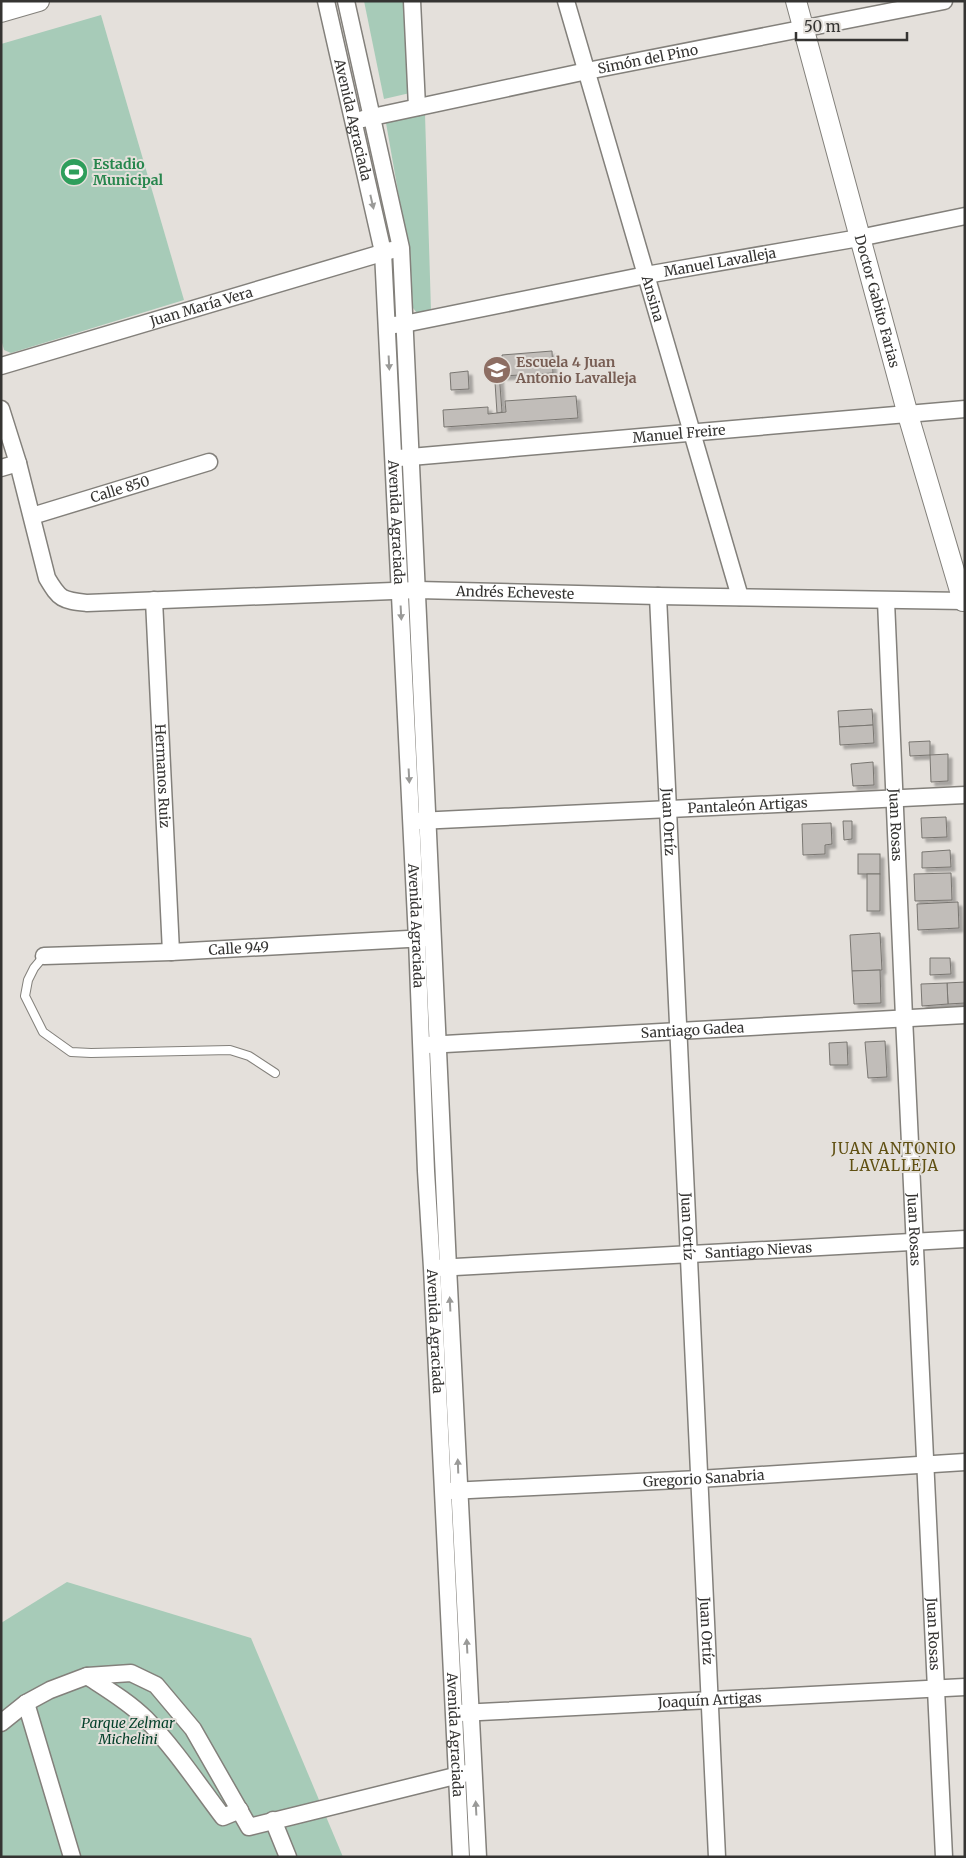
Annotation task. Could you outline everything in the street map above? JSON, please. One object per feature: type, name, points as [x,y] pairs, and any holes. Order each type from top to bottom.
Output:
[{"type":"street","points":[[1,12],[39,1]]},
{"type":"street","name":"Avenida Agraciada","points":[[326,1],[383,252],[417,939],[420,1045],[440,1268],[463,1713],[474,1771],[478,1857]]},
{"type":"street","name":"Avenida Agraciada","points":[[346,1],[401,248],[434,937],[438,1044],[440,1268]]},
{"type":"street","points":[[412,1],[417,107]]},
{"type":"street","name":"Ansina","points":[[566,1],[740,597]]},
{"type":"street","name":"Doctor Gabito Farias","points":[[796,1],[908,415],[964,601]]},
{"type":"street","name":"Simón del Pino","points":[[353,121],[587,71],[944,1]]},
{"type":"street","name":"Manuel Lavalleja","points":[[387,325],[404,324],[646,275],[859,238],[965,216]]},
{"type":"street","name":"Juan María Vera","points":[[1,366],[401,248]]},
{"type":"street","points":[[1,409],[32,516]]},
{"type":"street","name":"Manuel Freire","points":[[393,459],[965,410]]},
{"type":"street","name":"Calle 850","points":[[32,516],[209,462]]},
{"type":"street","points":[[1,468],[18,464]]},
{"type":"street","name":"Andrés Echeveste","points":[[32,516],[47,578],[64,600],[87,602],[418,590],[886,601],[964,601]]},
{"type":"street","name":"Juan Ortíz","points":[[658,596],[667,810],[680,1032],[717,1857]]},
{"type":"street","name":"Hermanos Ruiz","points":[[154,600],[171,952]]},
{"type":"street","name":"Juan Rosas","points":[[886,601],[944,1857]]},
{"type":"street","name":"Pantaleón Artigas","points":[[411,821],[965,795]]},
{"type":"street","name":"Calle 949","points":[[44,956],[171,952],[434,937]]},
{"type":"street","name":"Santiago Gadea","points":[[420,1045],[965,1015]]},
{"type":"street","name":"Santiago Nievas","points":[[440,1268],[965,1239]]},
{"type":"street","name":"Gregorio Sanabria","points":[[451,1491],[699,1480],[965,1462]]},
{"type":"street","points":[[1,1723],[26,1703],[50,1690],[87,1676],[131,1673],[156,1686],[193,1729],[249,1827],[474,1771]]},
{"type":"street","points":[[87,1676],[120,1697],[146,1718],[176,1754],[223,1817],[240,1810]]},
{"type":"street","name":"Joaquín Artigas","points":[[463,1713],[965,1687]]},
{"type":"street","points":[[26,1703],[72,1857]]},
{"type":"street","name":"Avenida Agraciada","points":[[461,1857],[457,1775],[463,1713]]},
{"type":"street","points":[[273,1820],[288,1857]]},
{"type":"lane","points":[[44,956],[34,968],[28,980],[25,996],[43,1032],[71,1052],[230,1050],[249,1056],[275,1073]]},
{"type":"green space","points":[[364,1],[403,1],[410,93],[384,99]]},
{"type":"green space","name":"Estadio Municipal","points":[[101,15],[184,300],[11,353],[4,350],[1,339],[1,44]]},
{"type":"green space","points":[[425,114],[431,311],[417,313],[413,308],[409,254],[386,123]]},
{"type":"green space","name":"Parque Zelmar Michelini","points":[[67,1582],[251,1638],[343,1857],[1,1857],[1,1623]]},
{"type":"building","points":[[552,351],[553,373],[503,376],[502,355]]},
{"type":"building","points":[[494,367],[503,367],[503,371],[499,372],[502,412],[497,413]]},
{"type":"building","points":[[468,371],[469,389],[451,390],[450,373]]},
{"type":"building","points":[[576,396],[578,418],[444,427],[443,410],[488,407],[488,414],[506,412],[505,401]]},
{"type":"building","points":[[872,709],[873,725],[839,727],[838,711]]},
{"type":"building","points":[[873,725],[874,743],[840,745],[839,727]]},
{"type":"building","points":[[930,741],[930,755],[910,756],[909,742]]},
{"type":"building","points":[[948,754],[948,781],[931,782],[930,755]]},
{"type":"building","points":[[873,762],[874,785],[853,786],[851,764]]},
{"type":"building","points":[[946,817],[947,837],[922,838],[921,818]]},
{"type":"building","points":[[843,821],[852,821],[852,839],[844,840]]},
{"type":"building","points":[[831,823],[832,844],[825,845],[825,854],[803,855],[802,824]]},
{"type":"building","points":[[950,850],[951,867],[922,868],[922,852]]},
{"type":"building","points":[[858,854],[880,854],[880,874],[858,874]]},
{"type":"building","points":[[951,873],[952,900],[915,901],[914,874]]},
{"type":"building","points":[[867,874],[880,874],[880,911],[867,911]]},
{"type":"building","points":[[958,902],[959,928],[918,930],[917,904]]},
{"type":"building","points":[[880,933],[882,970],[852,971],[850,935]]},
{"type":"building","points":[[930,958],[950,958],[951,974],[930,975]]},
{"type":"building","points":[[880,970],[881,1003],[854,1004],[852,971]]},
{"type":"building","points":[[965,982],[965,1003],[948,1004],[947,983]]},
{"type":"building","points":[[947,983],[948,1004],[922,1006],[921,984]]},
{"type":"building","points":[[885,1041],[887,1077],[868,1078],[865,1042]]},
{"type":"building","points":[[847,1042],[848,1065],[830,1065],[829,1043]]},
{"type":"place","name":"Estadio Municipal","points":[[74,172]]},
{"type":"place","name":"Escuela 4 Juan Antonio Lavalleja","points":[[497,370]]},
{"type":"district","name":"JUAN ANTONIO LAVALLEJA","points":[[894,1156]]}]
